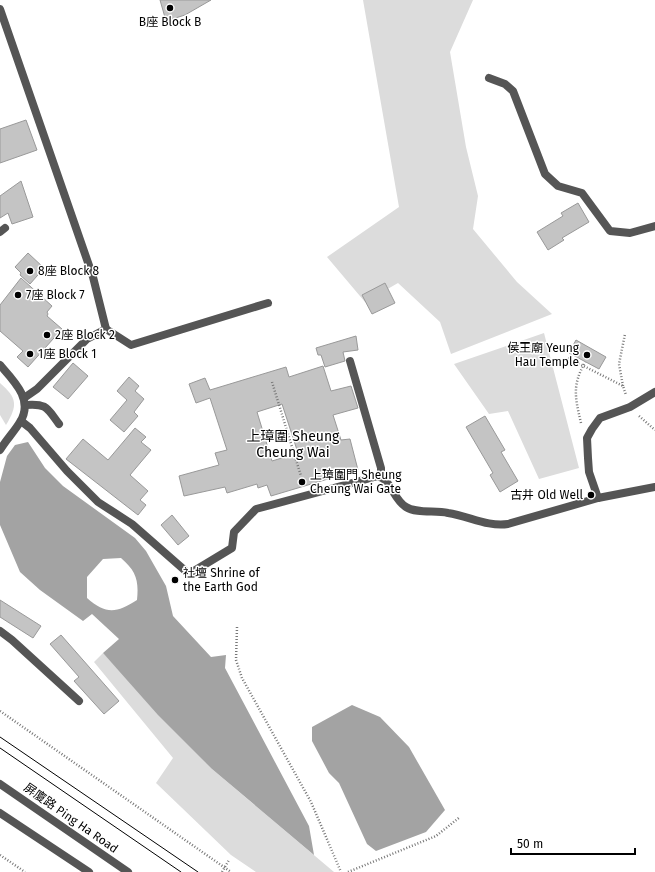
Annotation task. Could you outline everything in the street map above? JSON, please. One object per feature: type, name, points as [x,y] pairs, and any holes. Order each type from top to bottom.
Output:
[{"type":"street","points":[[0,9],[93,277],[106,329],[131,345],[268,303]]},
{"type":"street","points":[[489,78],[505,84],[513,91],[545,174],[558,186],[582,193],[610,231],[630,234],[655,226]]},
{"type":"street","points":[[24,401],[38,389],[87,339],[106,329]]},
{"type":"street","points":[[350,361],[381,468],[381,477]]},
{"type":"street","points":[[0,365],[20,390],[24,401],[21,421],[0,450]]},
{"type":"street","points":[[598,498],[589,472],[587,438],[600,418],[630,407],[655,392]]},
{"type":"street","points":[[24,401],[46,406],[59,424]]},
{"type":"street","points":[[21,421],[30,428],[67,471],[98,502],[132,524],[189,574],[232,548],[234,532],[256,509],[378,476],[385,478],[404,506],[411,510],[448,513],[497,526],[598,498],[655,487]]},
{"type":"street","points":[[0,632],[12,640],[79,701]]},
{"type":"street","name":"屏廈路 Ping Ha Road","points":[[0,784],[128,872]]},
{"type":"street","points":[[0,812],[83,870]]},
{"type":"path","points":[[625,334],[619,364],[623,386],[630,407],[655,430]]},
{"type":"path","points":[[568,358],[623,386]]},
{"type":"path","points":[[586,362],[576,381],[575,395],[581,426],[587,438]]},
{"type":"path","points":[[272,382],[301,476]]},
{"type":"path","points":[[237,627],[236,660],[242,678],[311,802],[341,872]]},
{"type":"path","points":[[0,711],[231,872]]},
{"type":"path","points":[[348,872],[436,836],[460,817]]},
{"type":"path","points":[[0,855],[25,872]]},
{"type":"path","points":[[222,872],[229,860]]},
{"type":"shaded area","points":[[363,0],[473,0],[450,52],[466,147],[478,196],[473,229],[517,282],[552,314],[451,354],[440,322],[398,283],[365,302],[327,257],[399,207]]},
{"type":"shaded area","points":[[544,333],[579,468],[539,479],[508,411],[489,414],[454,364]]},
{"type":"shaded area","points":[[0,383],[10,393],[14,402],[13,412],[6,425],[0,415]]},
{"type":"shaded area","points":[[28,442],[45,468],[63,486],[135,538],[146,551],[166,586],[173,616],[211,657],[226,655],[225,668],[309,826],[314,855],[212,769],[158,715],[103,653],[119,639],[92,614],[83,621],[40,590],[20,572],[0,525],[0,482],[7,456],[15,445]],"holes":[[[121,558],[130,567],[137,581],[137,600],[117,610],[106,610],[94,604],[87,598],[87,577],[103,559]]]},
{"type":"shaded area","points":[[103,653],[212,769],[334,872],[256,872],[231,855],[156,783],[173,758],[94,662]]},
{"type":"shaded area","points":[[352,705],[380,717],[409,747],[445,810],[426,832],[376,851],[367,844],[339,783],[329,773],[312,741],[312,727]]},
{"type":"building","points":[[160,0],[211,0],[185,15],[166,21]]},
{"type":"building","points":[[26,120],[37,150],[0,163],[0,129]]},
{"type":"building","points":[[21,181],[33,217],[12,224],[8,213],[0,218],[0,196]]},
{"type":"building","points":[[578,203],[589,222],[562,238],[564,240],[548,250],[537,232],[563,216],[561,213]]},
{"type":"building","name":"8座 Block 8","points":[[28,253],[44,268],[30,284],[20,275],[21,273],[15,267]]},
{"type":"building","points":[[21,278],[52,306],[47,312],[47,316],[62,329],[28,367],[17,357],[23,351],[0,331],[0,305]]},
{"type":"building","points":[[385,283],[395,303],[372,314],[362,295]]},
{"type":"building","points":[[356,336],[358,350],[343,352],[345,361],[325,367],[321,355],[318,355],[316,348]]},
{"type":"building","name":"侯王廟 Yeung Hau Temple","points":[[576,340],[606,357],[599,369],[569,353]]},
{"type":"building","points":[[73,363],[88,376],[68,399],[53,387]]},
{"type":"building","points":[[323,366],[331,391],[351,386],[358,408],[333,415],[341,440],[350,439],[358,470],[271,496],[267,485],[258,488],[257,484],[227,493],[225,487],[184,496],[179,476],[219,465],[215,453],[227,450],[210,398],[196,403],[189,384],[205,378],[210,390],[286,367],[289,377]],"holes":[[[282,404],[298,453],[272,461],[257,412]]]},
{"type":"building","points":[[129,377],[139,386],[135,391],[144,399],[134,412],[138,416],[124,432],[110,420],[127,400],[117,391]]},
{"type":"building","points":[[485,416],[505,450],[501,452],[518,481],[500,492],[490,475],[493,473],[466,427]]},
{"type":"building","points":[[135,428],[146,437],[141,442],[151,450],[130,475],[148,491],[140,500],[146,505],[138,515],[66,459],[83,439],[108,460]]},
{"type":"building","points":[[172,515],[189,536],[178,545],[161,525]]},
{"type":"building","points":[[0,600],[41,626],[33,638],[0,617]]},
{"type":"building","points":[[61,635],[119,701],[104,714],[74,681],[79,677],[50,644]]},
{"type":"tram line","points":[[0,737],[198,872]]},
{"type":"tram line","points":[[0,748],[181,872]]},
{"type":"place","name":"B座 Block B","points":[[170,8]]},
{"type":"place","name":"8座 Block 8","points":[[30,271]]},
{"type":"place","name":"7座 Block 7","points":[[18,295]]},
{"type":"place","name":"2座 Block 2","points":[[47,335]]},
{"type":"place","name":"1座 Block 1","points":[[30,354]]},
{"type":"place","name":"侯王廟 Yeung Hau Temple","points":[[587,355]]},
{"type":"place","name":"上璋圍門 Sheung Cheung Wai Gate","points":[[302,482]]},
{"type":"place","name":"古井 Old Well","points":[[591,495]]},
{"type":"place","name":"社壇 Shrine of the Earth God","points":[[175,580]]},
{"type":"district","name":"上璋圍 Sheung Cheung Wai","points":[[293,444]]}]
